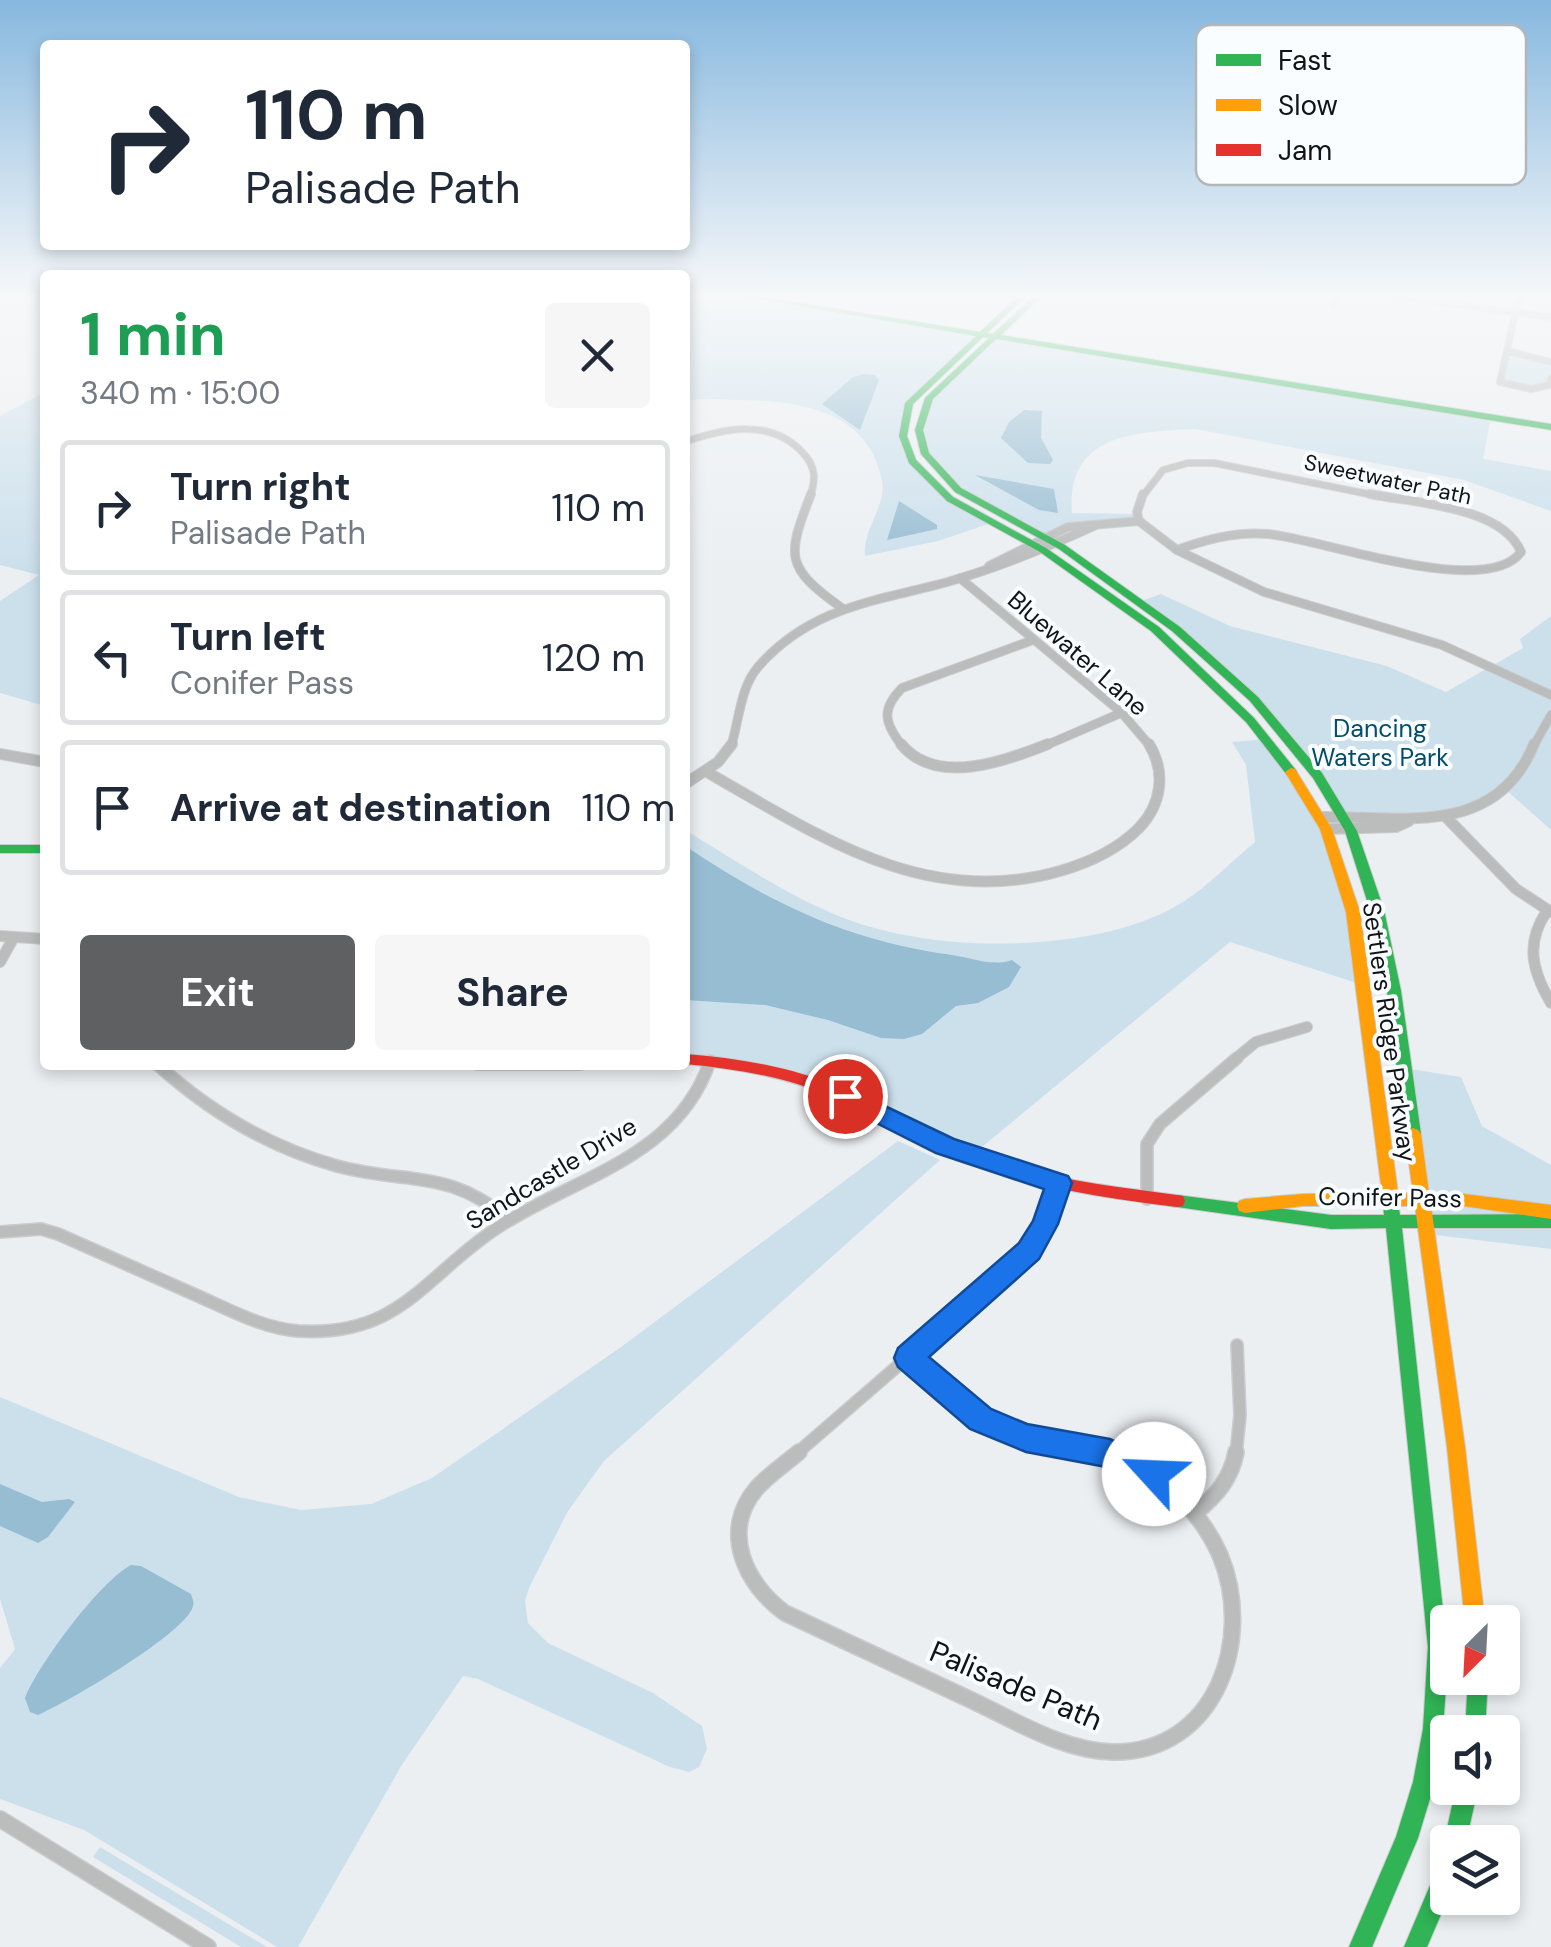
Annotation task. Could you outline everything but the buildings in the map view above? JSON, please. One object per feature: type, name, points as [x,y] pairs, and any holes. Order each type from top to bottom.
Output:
[{"type":"street","name":"Settlers Ridge Parkway","points":[[925,387],[906,410],[903,436],[912,461],[940,491],[1043,543],[1150,607],[1279,726],[1347,822],[1372,889],[1390,966],[1473,1605]]},
{"type":"street","points":[[1302,387],[1551,427]]},
{"type":"street","points":[[690,440],[719,431],[750,428],[778,434],[798,447],[814,468],[815,481],[794,538],[794,553],[810,583],[842,608]]},
{"type":"street","name":"Sweetwater Path","points":[[1138,521],[1138,504],[1161,471],[1182,464],[1214,462],[1481,516],[1512,534],[1521,552],[1510,565],[1474,572],[1441,570],[1266,534],[1213,537],[1176,550]]},
{"type":"street","points":[[1043,543],[1068,527],[1138,521],[1208,570],[1254,591],[1433,641],[1551,695]]},
{"type":"street","points":[[690,781],[732,746],[747,686],[758,667],[794,633],[842,608],[960,578],[1096,525]]},
{"type":"street","name":"Settlers Ridge Parkway","points":[[1043,543],[1155,630],[1250,720],[1289,769],[1323,823],[1353,912],[1392,1201],[1436,1602],[1436,1691],[1424,1782],[1407,1838],[1360,1947]]},
{"type":"street","name":"Bluewater Lane","points":[[706,771],[874,863],[943,878],[1005,882],[1049,874],[1113,848],[1146,821],[1160,790],[1159,766],[1146,740],[1121,713],[960,578]]},
{"type":"street","points":[[1033,640],[902,688],[887,705],[885,714],[900,746],[936,766],[976,768],[1121,713]]},
{"type":"street","points":[[1323,823],[1396,826],[1489,802],[1514,783],[1537,732],[1551,715]]},
{"type":"street","points":[[0,754],[40,761]]},
{"type":"street","points":[[1445,816],[1516,889],[1549,911],[1536,924],[1530,951],[1538,984],[1551,1003]]},
{"type":"street","points":[[0,848],[40,849]]},
{"type":"street","points":[[0,936],[40,938]]},
{"type":"street","points":[[0,962],[14,936]]},
{"type":"street","points":[[1147,1199],[1147,1144],[1160,1124],[1256,1042],[1306,1027]]},
{"type":"street","name":"Conifer Pass","points":[[690,1059],[764,1068],[817,1084],[945,1146],[1058,1183],[1147,1199],[1331,1222],[1551,1221]]},
{"type":"street","name":"Sandcastle Drive","points":[[0,1232],[41,1229],[58,1234],[241,1318],[281,1329],[320,1332],[366,1323],[408,1303],[437,1283],[481,1240],[510,1220],[579,1188],[676,1122],[701,1095],[710,1061]]},
{"type":"street","points":[[164,1070],[221,1115],[274,1143],[366,1173],[464,1189],[486,1200],[510,1220]]},
{"type":"street","name":"Palisade Path","points":[[908,1358],[980,1419],[1026,1438],[1092,1448],[1133,1462],[1176,1492],[1196,1513],[1216,1546],[1228,1578],[1232,1633],[1218,1687],[1198,1720],[1158,1746],[1131,1754],[1097,1753],[1066,1744],[784,1613],[753,1588],[739,1556],[738,1536],[746,1504],[756,1490],[1029,1251],[1045,1224],[1058,1183]]},
{"type":"street","name":"Conifer Pass","points":[[1230,1208],[1303,1200],[1423,1199],[1497,1202],[1551,1212]]},
{"type":"street","points":[[1196,1513],[1218,1497],[1236,1458],[1237,1345]]},
{"type":"street","points":[[0,1819],[208,1947]]},
{"type":"street","points":[[1415,1947],[1430,1912]]},
{"type":"green space","points":[[690,387],[923,387],[904,415],[903,435],[909,454],[938,486],[992,523],[938,541],[865,556],[867,537],[883,490],[875,457],[863,439],[847,424],[807,407],[690,401]]},
{"type":"green space","points":[[941,387],[1301,387],[1491,417],[1483,459],[1551,471],[1551,511],[1464,480],[1195,429],[1128,436],[1092,452],[1080,467],[1073,487],[1072,513],[1137,514],[1139,521],[1081,525],[1044,537],[972,498],[944,473],[919,437],[929,398]]},
{"type":"green space","points":[[40,395],[40,705],[0,693],[0,601],[39,575],[0,565],[0,416]]},
{"type":"green space","name":"Dancing Waters Park","points":[[1161,594],[1230,626],[1387,666],[1446,692],[1523,648],[1520,639],[1551,616],[1551,830],[1506,790],[1445,816],[1344,816],[1279,726],[1203,651],[1141,601]]},
{"type":"green space","points":[[1266,739],[1326,829],[1353,912],[1363,985],[1230,942],[971,1156],[817,1084],[690,1060],[690,833],[802,899],[880,929],[919,938],[1006,944],[1091,935],[1165,912],[1201,889],[1255,842],[1246,765],[1232,742]]},
{"type":"green space","points":[[1404,1068],[1461,1077],[1482,1126],[1551,1165],[1551,1249],[1427,1234]]},
{"type":"green space","points":[[898,1141],[940,1160],[604,1461],[568,1511],[529,1588],[525,1601],[528,1623],[548,1643],[653,1693],[702,1726],[707,1749],[699,1767],[689,1772],[670,1767],[478,1679],[463,1676],[403,1763],[298,1947],[277,1947],[84,1830],[0,1799],[0,1668],[15,1649],[0,1599],[0,1397],[239,1497],[301,1510],[371,1504],[432,1478],[621,1347]]},
{"type":"green space","points":[[100,1847],[267,1947],[241,1947],[93,1857]]},
{"type":"water","points":[[842,387],[876,387],[860,430],[822,404]]},
{"type":"water","points":[[1024,410],[1042,411],[1041,438],[1053,460],[1050,464],[1028,463],[1001,438],[1009,422]]},
{"type":"water","points":[[975,475],[1054,489],[1058,513],[1039,510]]},
{"type":"water","points":[[899,501],[937,525],[937,529],[887,540]]},
{"type":"water","points":[[690,849],[749,886],[845,930],[914,949],[997,963],[1012,960],[1021,967],[1009,987],[978,1003],[956,1006],[922,1034],[904,1039],[881,1038],[765,1005],[690,1000]]},
{"type":"water","points":[[0,1484],[42,1502],[75,1502],[48,1537],[38,1543],[0,1526]]},
{"type":"water","points":[[131,1565],[141,1566],[191,1594],[192,1609],[167,1636],[121,1668],[38,1715],[30,1712],[25,1698],[56,1646],[87,1605]]},
{"type":"traffic: fast","points":[[926,387],[909,403],[903,436],[912,461],[950,499],[1043,550],[1155,629],[1250,720],[1291,772]]},
{"type":"traffic: fast","points":[[941,387],[929,398],[919,430],[925,454],[958,490],[1062,547],[1176,629],[1254,699],[1318,776],[1351,831],[1377,910],[1394,991],[1413,1134]]},
{"type":"traffic: fast","points":[[1304,387],[1551,427]]},
{"type":"traffic: fast","points":[[0,849],[40,849]]},
{"type":"traffic: fast","points":[[1177,1201],[1331,1222],[1551,1221]]},
{"type":"traffic: fast","points":[[1360,1947],[1407,1838],[1424,1782],[1433,1729],[1438,1647],[1391,1202]]},
{"type":"traffic: fast","points":[[1476,1715],[1477,1695]]},
{"type":"traffic: fast","points":[[1459,1825],[1463,1805]]},
{"type":"traffic: fast","points":[[1415,1947],[1430,1912]]},
{"type":"traffic: slow","points":[[1291,772],[1326,829],[1353,912],[1391,1202]]},
{"type":"traffic: slow","points":[[1413,1134],[1456,1447],[1473,1605]]},
{"type":"traffic: slow","points":[[1245,1206],[1303,1200],[1456,1199],[1551,1212]]},
{"type":"traffic: jam","points":[[690,1060],[752,1067],[815,1084],[998,1167],[1074,1186],[1177,1201]]},
{"type":"route","points":[[845,1096],[945,1146],[1058,1183],[1045,1224],[1029,1251],[908,1358],[980,1419],[1026,1438],[1110,1453],[1154,1474]]}]
